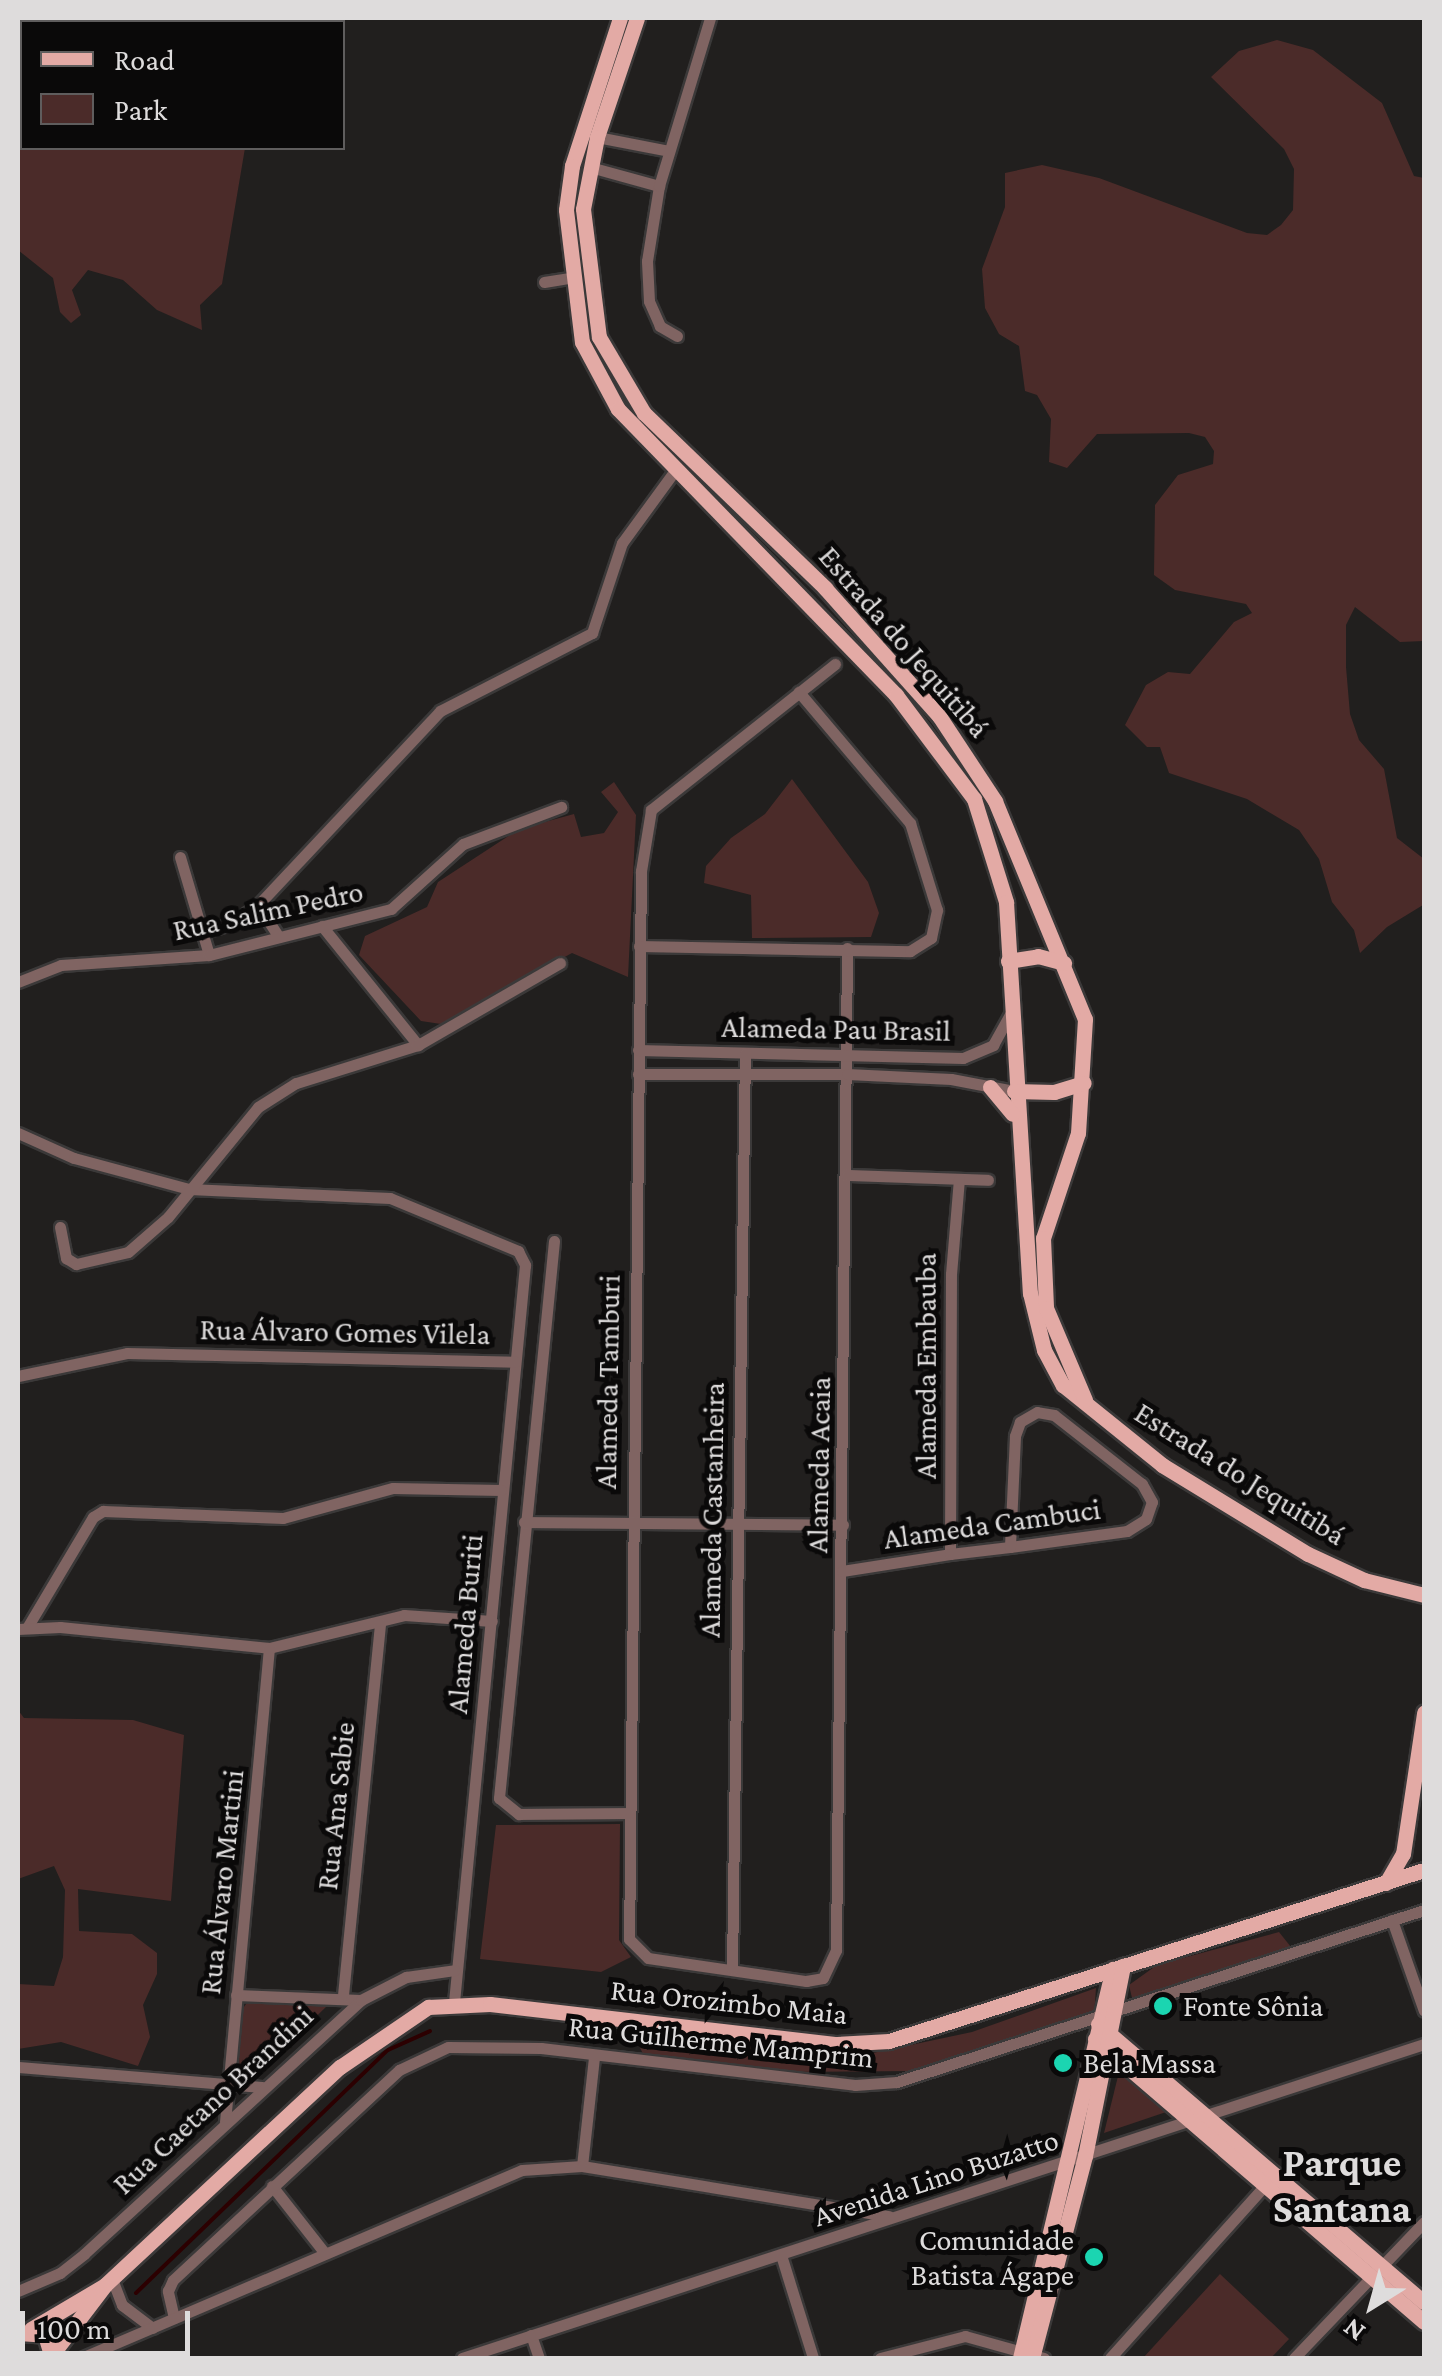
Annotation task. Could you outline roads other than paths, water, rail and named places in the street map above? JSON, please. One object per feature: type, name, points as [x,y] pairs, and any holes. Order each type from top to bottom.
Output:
[{"type":"main road","name":"Estrada do Jequitibá","points":[[620,18],[572,166],[566,224],[570,278],[582,342],[602,387],[676,469],[806,598],[946,754],[994,848],[1006,902],[1014,1092],[1030,1293],[1044,1350],[1063,1385],[1150,1456],[1308,1554],[1420,1598]]},
{"type":"main road","name":"Estrada do Jequitibá","points":[[637,18],[590,167],[583,210],[590,306],[619,380],[664,434],[825,588],[950,730],[994,801],[1026,890],[1064,963],[1085,1019],[1084,1083],[1070,1163],[1046,1221],[1044,1264],[1046,1308],[1059,1350],[1090,1408]]},
{"type":"main road","points":[[1008,960],[1038,956],[1064,963]]},
{"type":"main road","points":[[1014,1092],[1054,1092],[1084,1083]]},
{"type":"main road","points":[[990,1087],[1008,1103],[1020,1130]]},
{"type":"main road","points":[[1386,1883],[1404,1854],[1424,1714]]},
{"type":"main road","points":[[1404,1854],[1424,1867]]},
{"type":"main road","name":"Rua Orozimbo Maia","points":[[53,2356],[108,2282],[204,2186],[367,2044],[416,2012],[454,2003],[866,2044],[934,2029],[1386,1883],[1424,1867]]},
{"type":"main road","points":[[1031,2356],[1084,2156],[1102,2033],[1116,2012],[1118,1968]]},
{"type":"main road","points":[[1031,2356],[1067,2164],[1118,1968]]},
{"type":"main road","points":[[1102,2033],[1378,2270],[1424,2302]]},
{"type":"main road","points":[[1378,2270],[1424,2322]]},
{"type":"main road","name":"Rua Orozimbo Maia","points":[[22,2331],[108,2282]]},
{"type":"main road","points":[[22,2331],[45,2335],[53,2356]]},
{"type":"street","points":[[677,336],[660,326],[649,301],[648,262],[659,186],[710,18]]},
{"type":"street","points":[[597,137],[668,151]]},
{"type":"street","points":[[590,167],[659,186]]},
{"type":"street","points":[[544,282],[570,278]]},
{"type":"street","points":[[204,932],[231,924],[258,904],[440,711],[592,632],[622,544],[676,469]]},
{"type":"street","points":[[640,946],[919,947],[936,930],[937,910],[910,822],[799,692],[835,664]]},
{"type":"street","name":"Alameda Tamburi","points":[[732,1969],[648,1958],[629,1939],[643,826],[663,799],[799,692]]},
{"type":"street","name":"Rua Salim Pedro","points":[[18,982],[61,965],[209,956],[390,909],[463,844],[561,807]]},
{"type":"street","points":[[180,857],[209,956]]},
{"type":"street","points":[[258,904],[279,938]]},
{"type":"street","points":[[322,926],[418,1045]]},
{"type":"street","name":"Alameda Acaia","points":[[732,1969],[823,1978],[836,1950],[849,1056],[847,948]]},
{"type":"street","points":[[60,1226],[66,1258],[101,1263],[152,1234],[258,1107],[296,1083],[418,1045],[560,963]]},
{"type":"street","name":"Alameda Pau Brasil","points":[[638,1050],[963,1058],[993,1046],[1012,1013]]},
{"type":"street","name":"Alameda Castanheira","points":[[732,1969],[744,1052]]},
{"type":"street","points":[[961,1080],[963,1058]]},
{"type":"street","name":"Alameda Pau Brasil","points":[[638,1074],[847,1074],[961,1080],[1014,1092]]},
{"type":"street","points":[[18,1133],[74,1158],[189,1189]]},
{"type":"street","points":[[847,1175],[988,1180]]},
{"type":"street","name":"Alameda Embauba","points":[[950,1554],[950,1274],[960,1179]]},
{"type":"street","name":"Alameda Buriti","points":[[189,1189],[390,1198],[518,1250],[525,1265],[454,2003]]},
{"type":"street","points":[[554,1240],[498,1769],[499,1798],[518,1814],[628,1813]]},
{"type":"street","name":"Rua Álvaro Gomes Vilela","points":[[18,1376],[106,1356],[174,1353],[515,1362]]},
{"type":"street","name":"Alameda Cambuci","points":[[842,1570],[950,1554],[1010,1547],[1126,1531],[1146,1519],[1152,1502],[1142,1484],[1054,1415],[1037,1412],[1020,1422],[1010,1547]]},
{"type":"street","points":[[492,1622],[429,1614],[270,1648],[23,1628],[92,1518],[131,1508],[282,1518],[393,1488],[501,1490]]},
{"type":"street","points":[[524,1522],[843,1525]]},
{"type":"street","name":"Rua Ana Sabie","points":[[343,1995],[380,1623]]},
{"type":"street","name":"Rua Álvaro Martini","points":[[226,2122],[270,1648]]},
{"type":"street","points":[[1116,2012],[1424,1910]]},
{"type":"street","points":[[1392,1920],[1424,2012]]},
{"type":"street","name":"Rua Caetano Brandini","points":[[18,2291],[84,2254],[362,2000],[406,1978],[455,1970]]},
{"type":"street","points":[[236,1995],[343,1995],[362,2000]]},
{"type":"street","name":"Rua Guilherme Mamprim","points":[[174,2318],[168,2290],[174,2280],[399,2070],[427,2054],[474,2045],[880,2084],[929,2076],[1102,2033]]},
{"type":"street","name":"Avenida Lino Buzatto","points":[[462,2358],[889,2216],[1067,2164],[1200,2116],[1424,2044]]},
{"type":"street","points":[[582,2166],[594,2057]]},
{"type":"street","points":[[18,2067],[226,2090],[262,2088]]},
{"type":"street","points":[[81,2358],[522,2170],[582,2166],[889,2216]]},
{"type":"street","points":[[1110,2358],[1271,2179]]},
{"type":"street","points":[[272,2186],[324,2252]]},
{"type":"street","points":[[837,2206],[855,2228]]},
{"type":"street","points":[[1294,2358],[1424,2222]]},
{"type":"street","points":[[781,2255],[813,2358]]},
{"type":"street","points":[[108,2282],[122,2305],[152,2328]]},
{"type":"street","points":[[531,2335],[539,2358]]},
{"type":"street","points":[[880,2358],[966,2336],[1031,2356]]},
{"type":"waterway","points":[[136,2293],[388,2050],[430,2031]]},
{"type":"place","name":"Fonte Sônia","points":[[1163,2006]]},
{"type":"place","name":"Bela Massa","points":[[1063,2063]]},
{"type":"place","name":"Comunidade Batista Ágape","points":[[1094,2257]]},
{"type":"district","name":"Parque Santana","points":[[1342,2186]]}]
